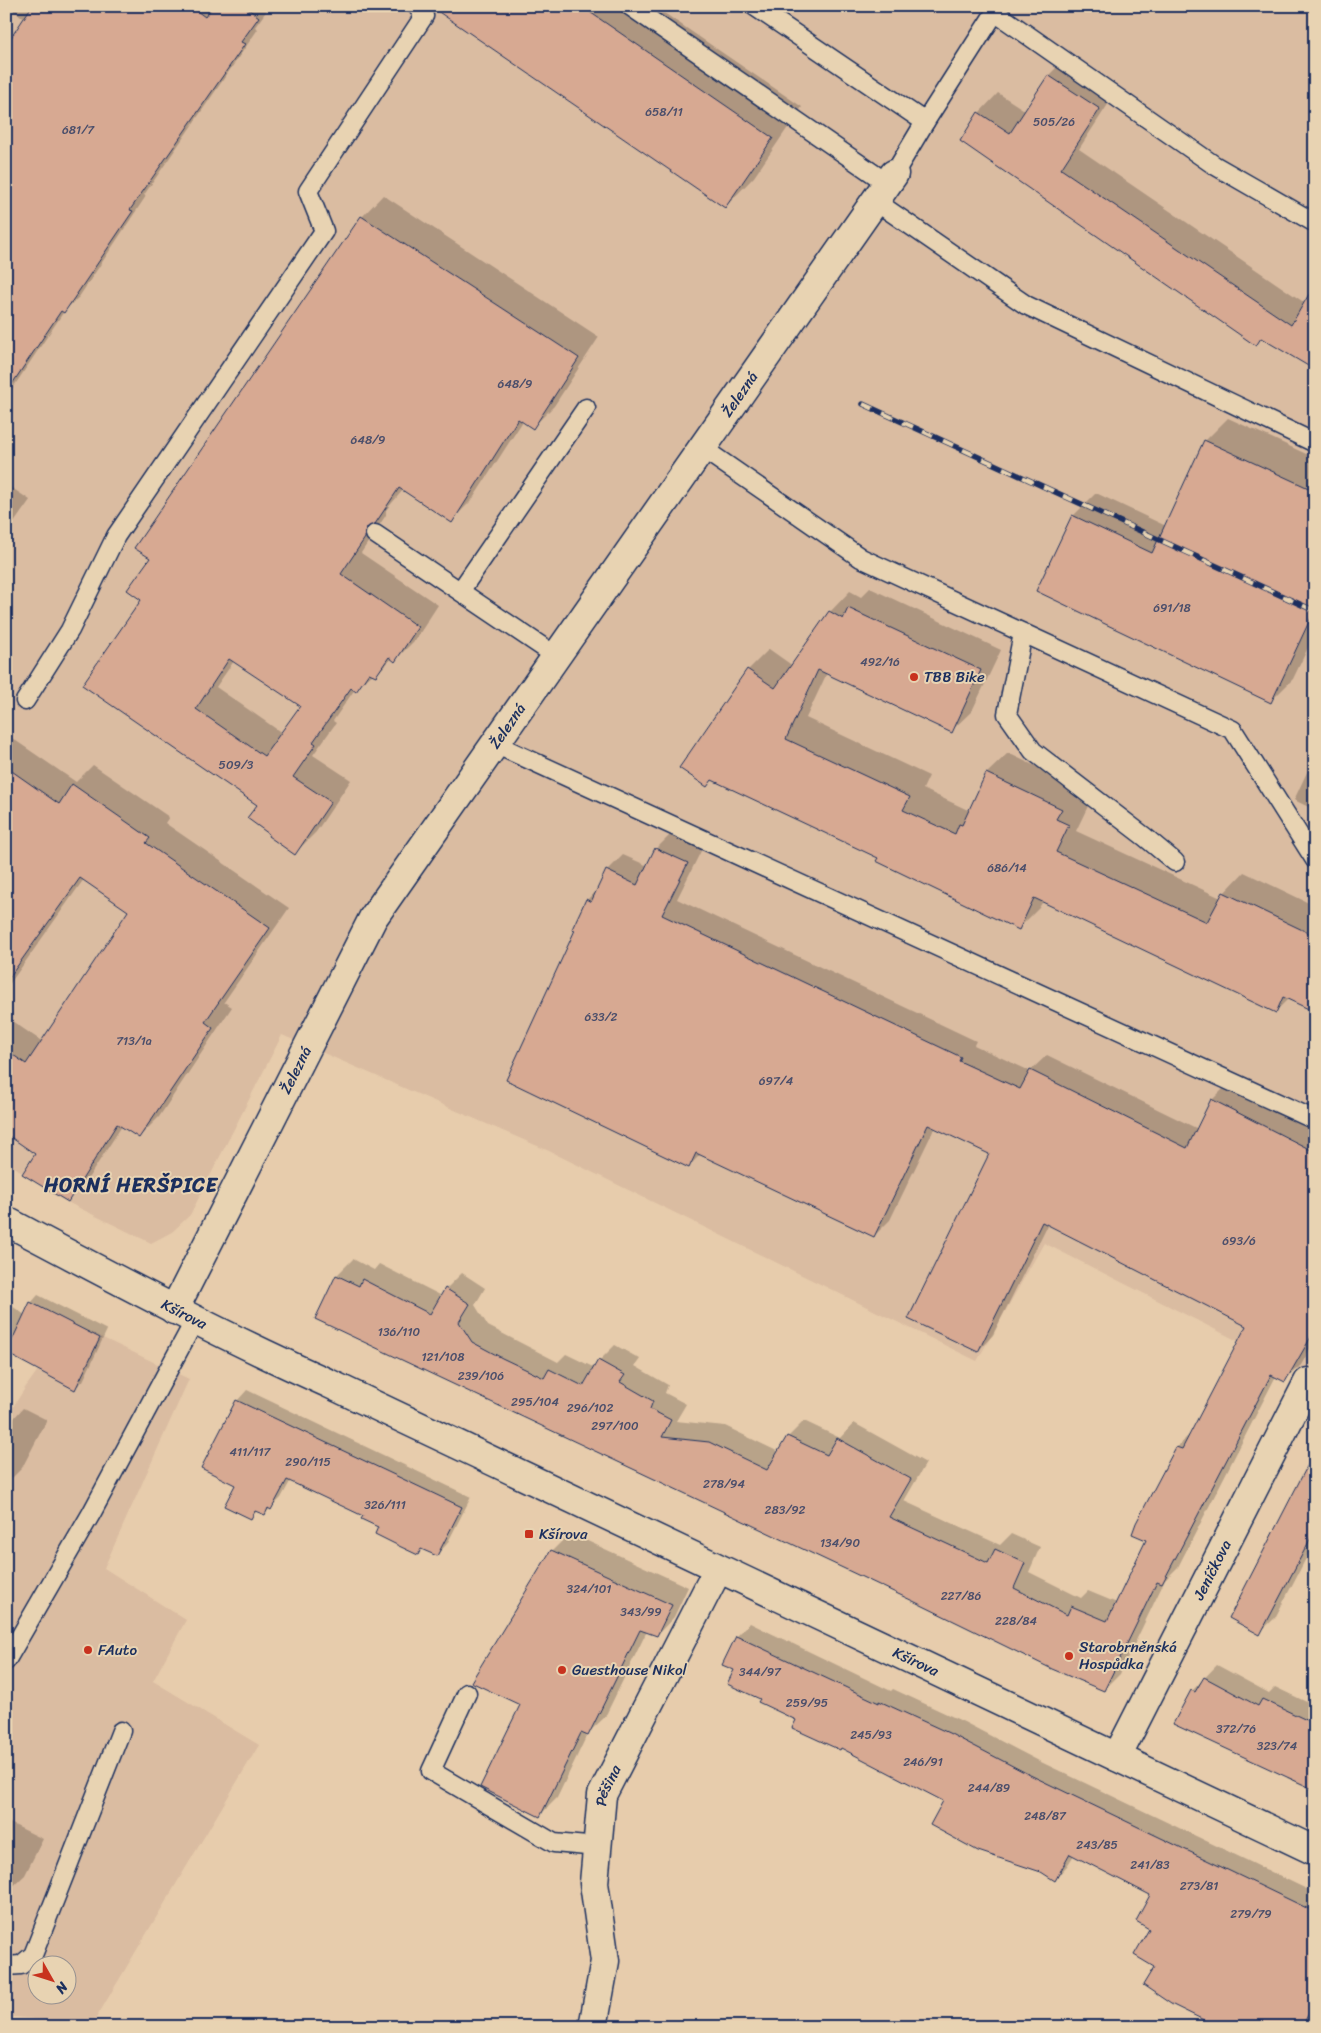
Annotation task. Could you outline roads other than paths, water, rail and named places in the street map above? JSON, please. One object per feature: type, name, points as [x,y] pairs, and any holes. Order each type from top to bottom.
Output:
[{"type":"street","name":"Železná","points":[[184,1315],[372,918],[885,186]]},
{"type":"street","name":"Kšírova","points":[[6,1220],[184,1315],[262,1354],[328,1383],[1315,1851]]},
{"type":"street","name":"Jeníčkova","points":[[1117,1757],[1308,1382]]},
{"type":"street","name":"Pěšina","points":[[593,2027],[604,1961],[594,1883],[602,1795],[718,1569]]},
{"type":"lane","points":[[24,701],[70,630],[116,536],[324,231],[308,191],[424,16],[417,6]]},
{"type":"lane","points":[[630,6],[885,186],[1026,305],[1315,443]]},
{"type":"lane","points":[[754,6],[924,122]]},
{"type":"lane","points":[[885,186],[997,9],[1214,165],[1315,223]]},
{"type":"lane","points":[[461,590],[586,408]]},
{"type":"lane","points":[[702,448],[861,558],[1233,730],[1315,860]]},
{"type":"lane","points":[[375,534],[461,590],[556,656]]},
{"type":"lane","points":[[1023,632],[1008,714],[1033,751],[1175,862]]},
{"type":"lane","points":[[495,744],[1315,1120]]},
{"type":"lane","points":[[6,1661],[91,1514],[184,1315]]},
{"type":"lane","points":[[467,1693],[431,1771],[554,1843],[598,1847]]},
{"type":"lane","points":[[6,1966],[21,1965],[33,1954],[121,1731]]},
{"type":"railway","points":[[863,404],[1315,611]]},
{"type":"place","name":"TBB Bike","points":[[914,677]]},
{"type":"place","name":"Kšírova","points":[[529,1534]]},
{"type":"place","name":"FAuto","points":[[88,1650]]},
{"type":"place","name":"Starobrněnská Hospůdka","points":[[1069,1656]]},
{"type":"place","name":"Guesthouse Nikol","points":[[562,1670]]},
{"type":"district","name":"HORNÍ HERŠPICE","points":[[131,1185]]}]
